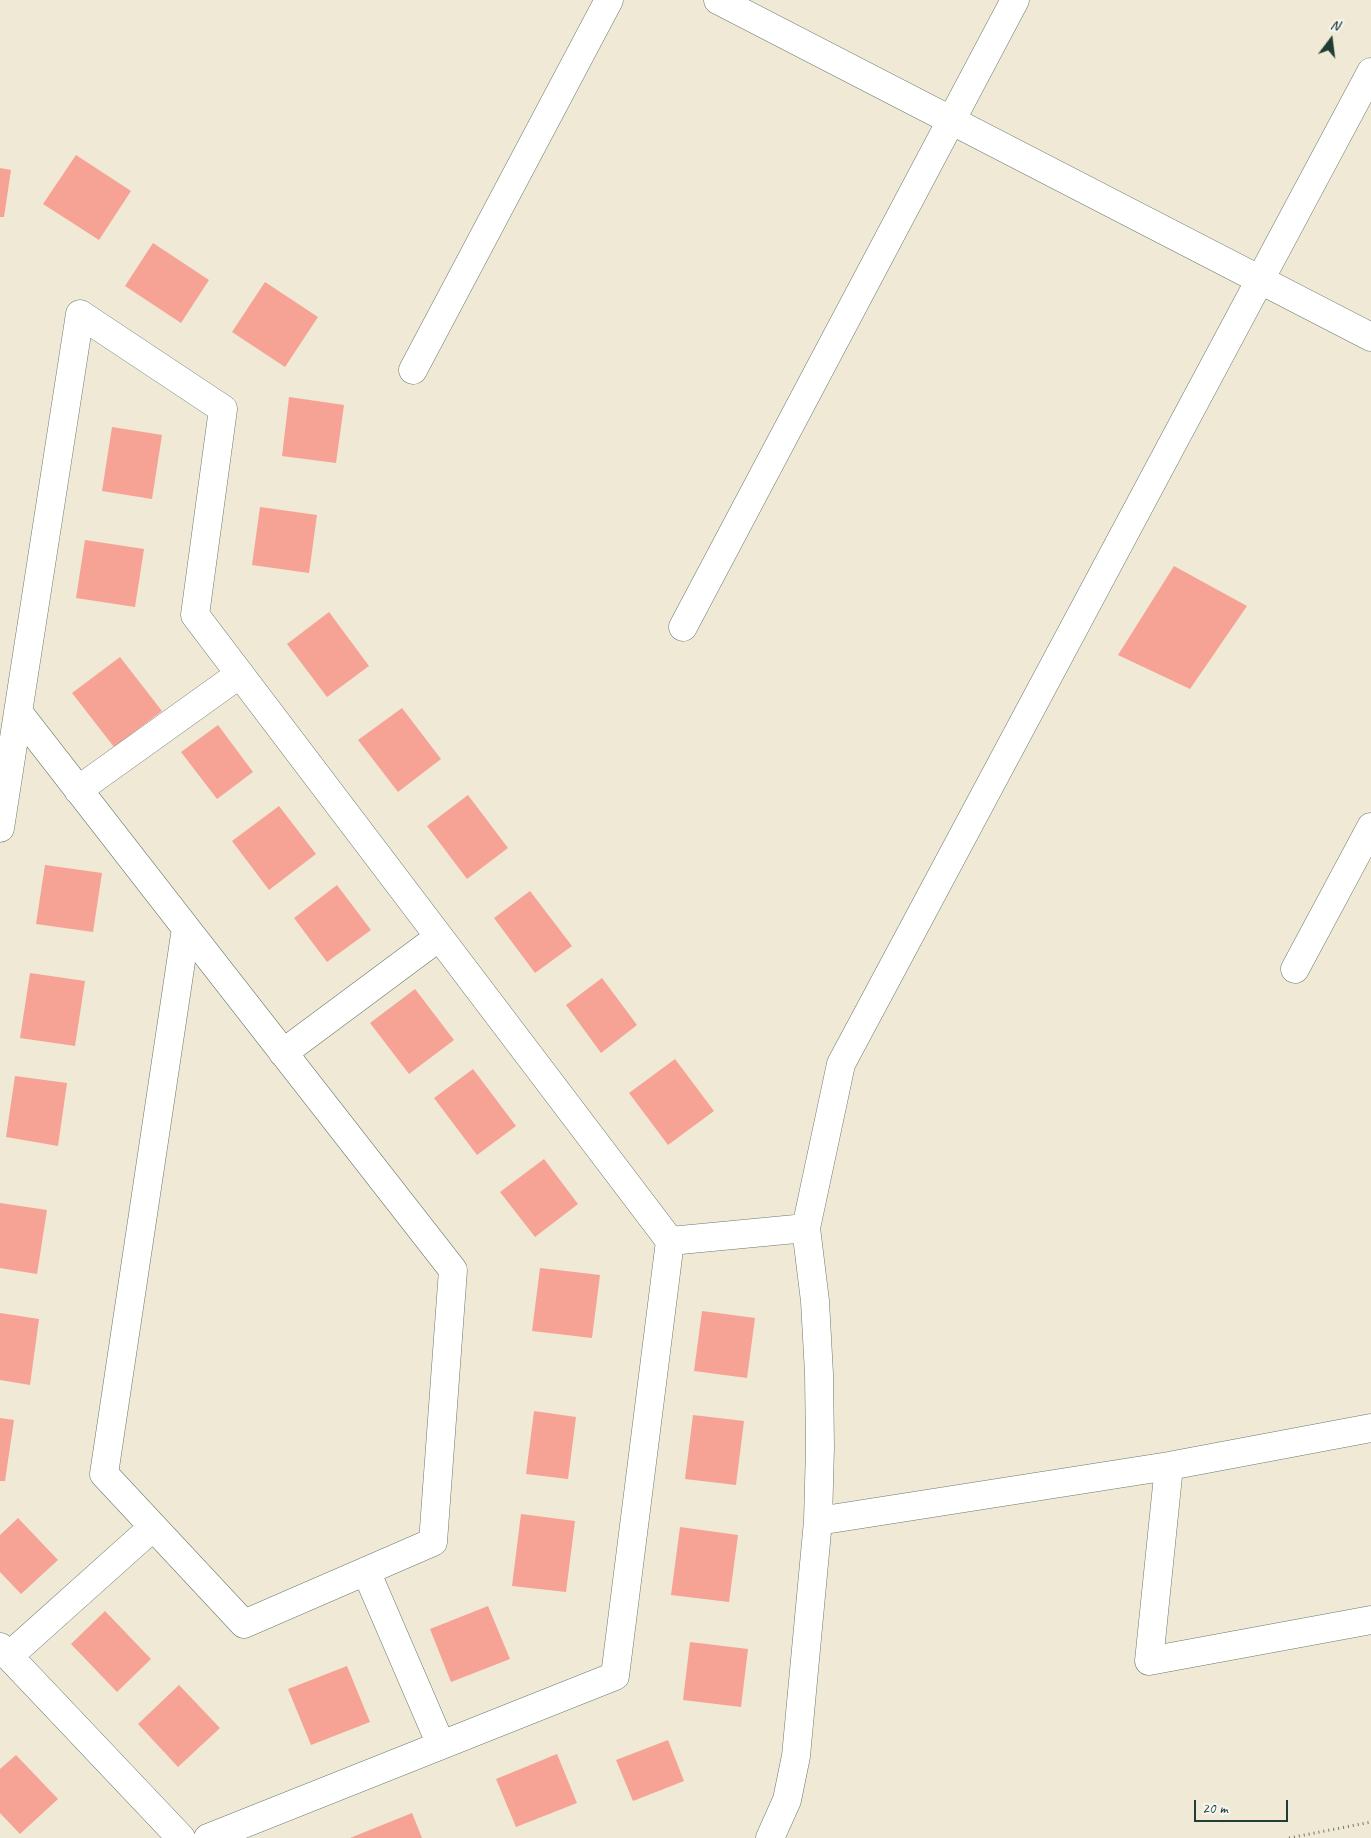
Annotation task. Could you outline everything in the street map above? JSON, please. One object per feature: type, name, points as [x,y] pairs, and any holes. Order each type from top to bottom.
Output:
[{"type":"street","points":[[413,370],[609,0]]},
{"type":"street","points":[[718,0],[1371,338]]},
{"type":"street","points":[[683,627],[1015,0]]},
{"type":"street","points":[[770,1838],[787,1800],[796,1756],[818,1521],[819,1374],[815,1301],[806,1228],[841,1064],[1371,72]]},
{"type":"street","points":[[0,828],[80,314],[223,409],[195,614],[670,1241],[615,1676],[208,1838]]},
{"type":"street","points":[[78,790],[240,674]]},
{"type":"street","points":[[18,712],[453,1270],[433,1542],[244,1624],[104,1474],[186,928]]},
{"type":"street","points":[[1295,969],[1371,827]]},
{"type":"street","points":[[283,1053],[439,937]]},
{"type":"street","points":[[670,1241],[806,1228]]},
{"type":"street","points":[[818,1521],[1169,1466],[1371,1428]]},
{"type":"street","points":[[1169,1466],[1149,1661],[1371,1620]]},
{"type":"street","points":[[153,1526],[4,1651],[181,1838]]},
{"type":"street","points":[[366,1571],[442,1745]]},
{"type":"path","points":[[1290,1838],[1371,1822]]},
{"type":"building","points":[[76,155],[131,191],[99,240],[43,204]]},
{"type":"building","points":[[0,168],[11,170],[4,217],[0,217]]},
{"type":"building","points":[[153,243],[209,280],[181,323],[125,286]]},
{"type":"building","points":[[265,282],[318,317],[285,367],[232,332]]},
{"type":"building","points":[[289,397],[344,405],[336,463],[282,456]]},
{"type":"building","points":[[112,427],[162,435],[152,499],[102,491]]},
{"type":"building","points":[[260,507],[317,515],[309,573],[252,565]]},
{"type":"building","points":[[85,540],[144,549],[135,607],[76,598]]},
{"type":"building","points":[[1174,566],[1247,606],[1190,689],[1118,655]]},
{"type":"building","points":[[329,612],[369,666],[327,697],[287,644]]},
{"type":"building","points":[[120,657],[162,711],[114,747],[72,693]]},
{"type":"building","points":[[402,708],[441,759],[398,792],[358,740]]},
{"type":"building","points":[[218,725],[253,772],[217,799],[181,752]]},
{"type":"building","points":[[468,795],[508,848],[467,879],[427,826]]},
{"type":"building","points":[[279,806],[316,854],[269,890],[232,841]]},
{"type":"building","points":[[45,865],[102,873],[93,932],[36,924]]},
{"type":"building","points":[[337,885],[371,930],[327,962],[294,918]]},
{"type":"building","points":[[530,891],[572,946],[535,973],[494,918]]},
{"type":"building","points":[[30,973],[85,981],[75,1046],[20,1038]]},
{"type":"building","points":[[602,978],[637,1025],[601,1053],[566,1005]]},
{"type":"building","points":[[415,989],[454,1040],[409,1074],[370,1023]]},
{"type":"building","points":[[675,1059],[714,1111],[668,1145],[629,1093]]},
{"type":"building","points":[[473,1069],[516,1126],[477,1155],[434,1098]]},
{"type":"building","points":[[15,1076],[67,1083],[58,1146],[6,1137]]},
{"type":"building","points":[[544,1159],[578,1204],[535,1237],[500,1192]]},
{"type":"building","points":[[0,1203],[47,1210],[37,1274],[0,1268]]},
{"type":"building","points":[[540,1268],[600,1275],[592,1338],[532,1331]]},
{"type":"building","points":[[702,1311],[755,1318],[747,1378],[694,1371]]},
{"type":"building","points":[[0,1313],[39,1319],[30,1385],[0,1380]]},
{"type":"building","points":[[534,1411],[576,1417],[568,1479],[526,1474]]},
{"type":"building","points":[[693,1415],[744,1421],[736,1485],[685,1479]]},
{"type":"building","points":[[0,1418],[14,1420],[5,1481],[0,1481]]},
{"type":"building","points":[[521,1514],[575,1521],[566,1592],[512,1586]]},
{"type":"building","points":[[18,1518],[58,1560],[21,1594],[0,1572],[0,1535]]},
{"type":"building","points":[[680,1527],[738,1535],[729,1602],[671,1595]]},
{"type":"building","points":[[488,1606],[510,1659],[451,1682],[430,1629]]},
{"type":"building","points":[[105,1611],[151,1659],[117,1692],[71,1644]]},
{"type":"building","points":[[690,1642],[748,1649],[741,1707],[683,1700]]},
{"type":"building","points":[[347,1666],[370,1722],[311,1745],[288,1689]]},
{"type":"building","points":[[179,1685],[220,1728],[178,1767],[138,1724]]},
{"type":"building","points":[[668,1740],[684,1781],[633,1801],[616,1760]]},
{"type":"building","points":[[557,1754],[577,1803],[516,1827],[496,1779]]},
{"type":"building","points":[[16,1755],[58,1799],[20,1834],[0,1813],[0,1769]]},
{"type":"building","points":[[412,1813],[422,1838],[350,1838]]}]
